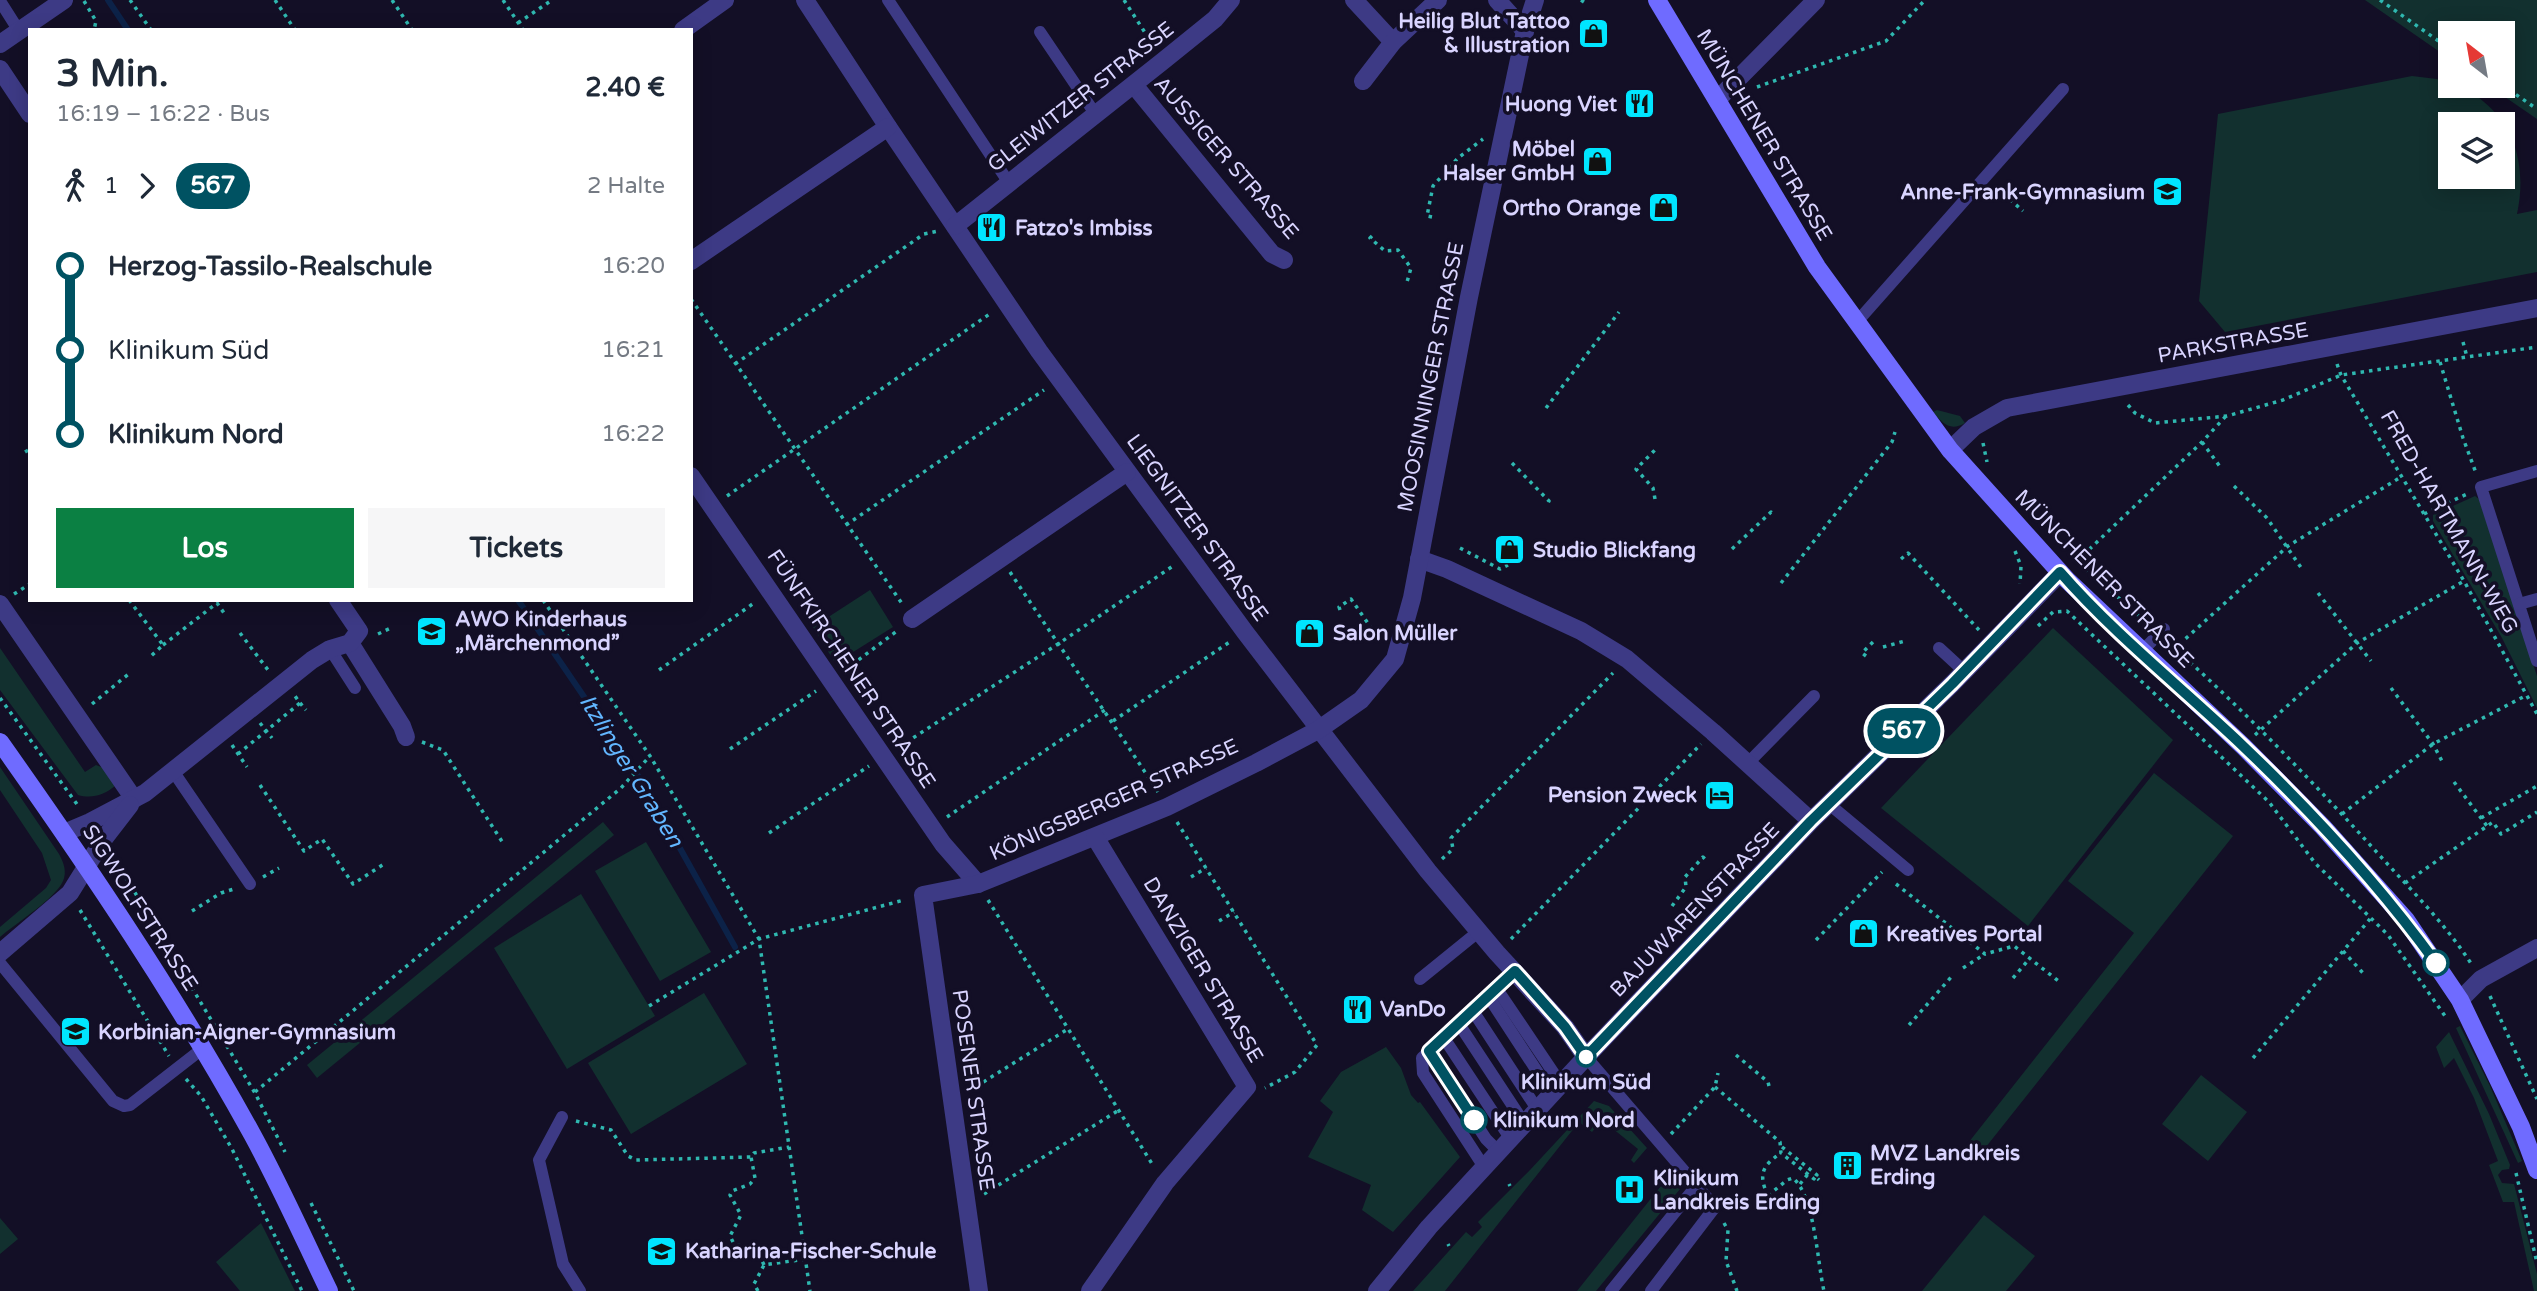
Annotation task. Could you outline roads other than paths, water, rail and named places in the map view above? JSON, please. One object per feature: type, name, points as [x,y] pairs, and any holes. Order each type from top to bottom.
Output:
[{"type":"street","points":[[0,44],[64,0]]},
{"type":"street","points":[[686,28],[725,0]]},
{"type":"street","name":"LIEGNITZER STRASSE","points":[[805,0],[1006,303],[1244,632],[1428,872],[1478,932],[1565,1027],[1586,1057]]},
{"type":"street","name":"GLEIWITZER STRASSE","points":[[954,226],[1215,19],[1231,0]]},
{"type":"street","points":[[1354,0],[1393,42]]},
{"type":"street","points":[[1363,81],[1393,42],[1438,0]]},
{"type":"street","points":[[1497,0],[1525,31]]},
{"type":"street","name":"MOOSINNINGER STRASSE","points":[[1318,730],[1361,700],[1395,659],[1412,598],[1525,31],[1535,0]]},
{"type":"street","name":"MÜNCHENER STRASSE","points":[[1657,0],[1804,246],[1856,323],[1950,450],[2060,572],[2141,652],[2244,747],[2323,827],[2386,897],[2436,963],[2460,1000],[2521,1127],[2537,1170]]},
{"type":"street","points":[[1717,100],[1816,0]]},
{"type":"street","points":[[0,69],[28,111]]},
{"type":"street","name":"AUSSIGER STRASSE","points":[[1134,85],[1272,254],[1284,260]]},
{"type":"street","points":[[693,260],[888,127]]},
{"type":"street","name":"PARKSTRASSE","points":[[1950,450],[1974,427],[2007,408],[2537,308]]},
{"type":"street","points":[[912,619],[1127,472]]},
{"type":"street","name":"FÜNFKIRCHENER STRASSE","points":[[693,479],[943,844],[978,884]]},
{"type":"street","points":[[1419,559],[1447,569],[1580,631],[1627,659],[1811,821]]},
{"type":"street","name":"BAJUWARENSTRASSE","points":[[1377,1291],[1421,1236],[1586,1057],[1811,821],[1964,671],[2060,572]]},
{"type":"street","points":[[64,833],[134,799],[330,649],[350,643],[359,631],[339,602]]},
{"type":"street","points":[[0,604],[134,799]]},
{"type":"street","points":[[350,643],[407,737]]},
{"type":"street","name":"KÖNIGSBERGER STRASSE","points":[[923,895],[978,884],[1167,807],[1318,730]]},
{"type":"street","name":"SIGWOLFSTRASSE","points":[[0,742],[88,867],[202,1049],[254,1137],[330,1291]]},
{"type":"street","points":[[0,953],[70,893],[103,840],[134,799]]},
{"type":"street","name":"DANZIGER STRASSE","points":[[1090,1291],[1165,1183],[1247,1087],[1095,837]]},
{"type":"street","name":"POSENER STRASSE","points":[[923,895],[979,1291]]},
{"type":"street","points":[[2460,1000],[2481,979],[2537,948]]},
{"type":"lane","points":[[888,0],[1009,183]]},
{"type":"lane","points":[[0,1],[19,31]]},
{"type":"lane","points":[[1040,32],[1096,115]]},
{"type":"lane","points":[[1856,323],[2063,89]]},
{"type":"lane","name":"FRED-HARTMANN-WEG","points":[[2537,471],[2481,487],[2537,661]]},
{"type":"lane","points":[[2519,604],[2537,599]]},
{"type":"lane","points":[[2141,652],[2164,629]]},
{"type":"lane","points":[[1939,648],[1964,671]]},
{"type":"lane","points":[[330,649],[355,688]]},
{"type":"lane","points":[[1748,763],[1814,696]]},
{"type":"lane","points":[[173,771],[250,884]]},
{"type":"lane","points":[[1829,804],[1908,870]]},
{"type":"lane","points":[[1420,979],[1478,932]]},
{"type":"lane","points":[[0,963],[113,1101],[124,1106],[130,1105],[178,1070],[202,1049]]},
{"type":"lane","points":[[1484,1167],[1423,1073],[1422,1058],[1515,971]]},
{"type":"lane","points":[[1492,993],[1556,1089]]},
{"type":"lane","points":[[1473,1011],[1537,1109]]},
{"type":"lane","points":[[1459,1024],[1524,1123]]},
{"type":"lane","points":[[1444,1038],[1504,1145]]},
{"type":"lane","points":[[1429,1051],[1486,1139],[1504,1145]]},
{"type":"lane","points":[[1586,1057],[1715,1207],[1651,1291]]},
{"type":"lane","points":[[562,1117],[539,1160],[563,1264],[580,1291]]},
{"type":"lane","points":[[1611,1291],[1697,1185]]},
{"type":"waterway","name":"Itzlinger Graben","points":[[108,0],[127,28]]},
{"type":"waterway","name":"Itzlinger Graben","points":[[519,602],[647,789],[735,947]]},
{"type":"place","name":"Heilig Blut Tattoo & Illustration","points":[[1593,33]]},
{"type":"place","name":"Huong Viet","points":[[1640,104]]},
{"type":"place","name":"Möbel Halser GmbH","points":[[1598,161]]},
{"type":"place","name":"Anne-Frank-Gymnasium","points":[[2168,192]]},
{"type":"place","name":"Ortho Orange","points":[[1664,208]]},
{"type":"place","name":"Fatzo's Imbiss","points":[[992,228]]},
{"type":"place","name":"Studio Blickfang","points":[[1510,550]]},
{"type":"place","name":"AWO Kinderhaus „Märchenmond”","points":[[432,631]]},
{"type":"place","name":"Salon Müller","points":[[1310,633]]},
{"type":"place","name":"Pension Zweck","points":[[1720,795]]},
{"type":"place","name":"Kreatives Portal","points":[[1863,934]]},
{"type":"place","name":"VanDo","points":[[1357,1009]]},
{"type":"place","name":"Korbinian-Aigner-Gymnasium","points":[[75,1032]]},
{"type":"place","name":"Klinikum Süd","points":[[1586,1057]]},
{"type":"place","name":"Klinikum Nord","points":[[1474,1120]]},
{"type":"place","name":"MVZ Landkreis Erding","points":[[1847,1165]]},
{"type":"place","name":"Klinikum Landkreis Erding","points":[[1630,1190]]},
{"type":"place","name":"Katharina-Fischer-Schule","points":[[662,1251]]}]
